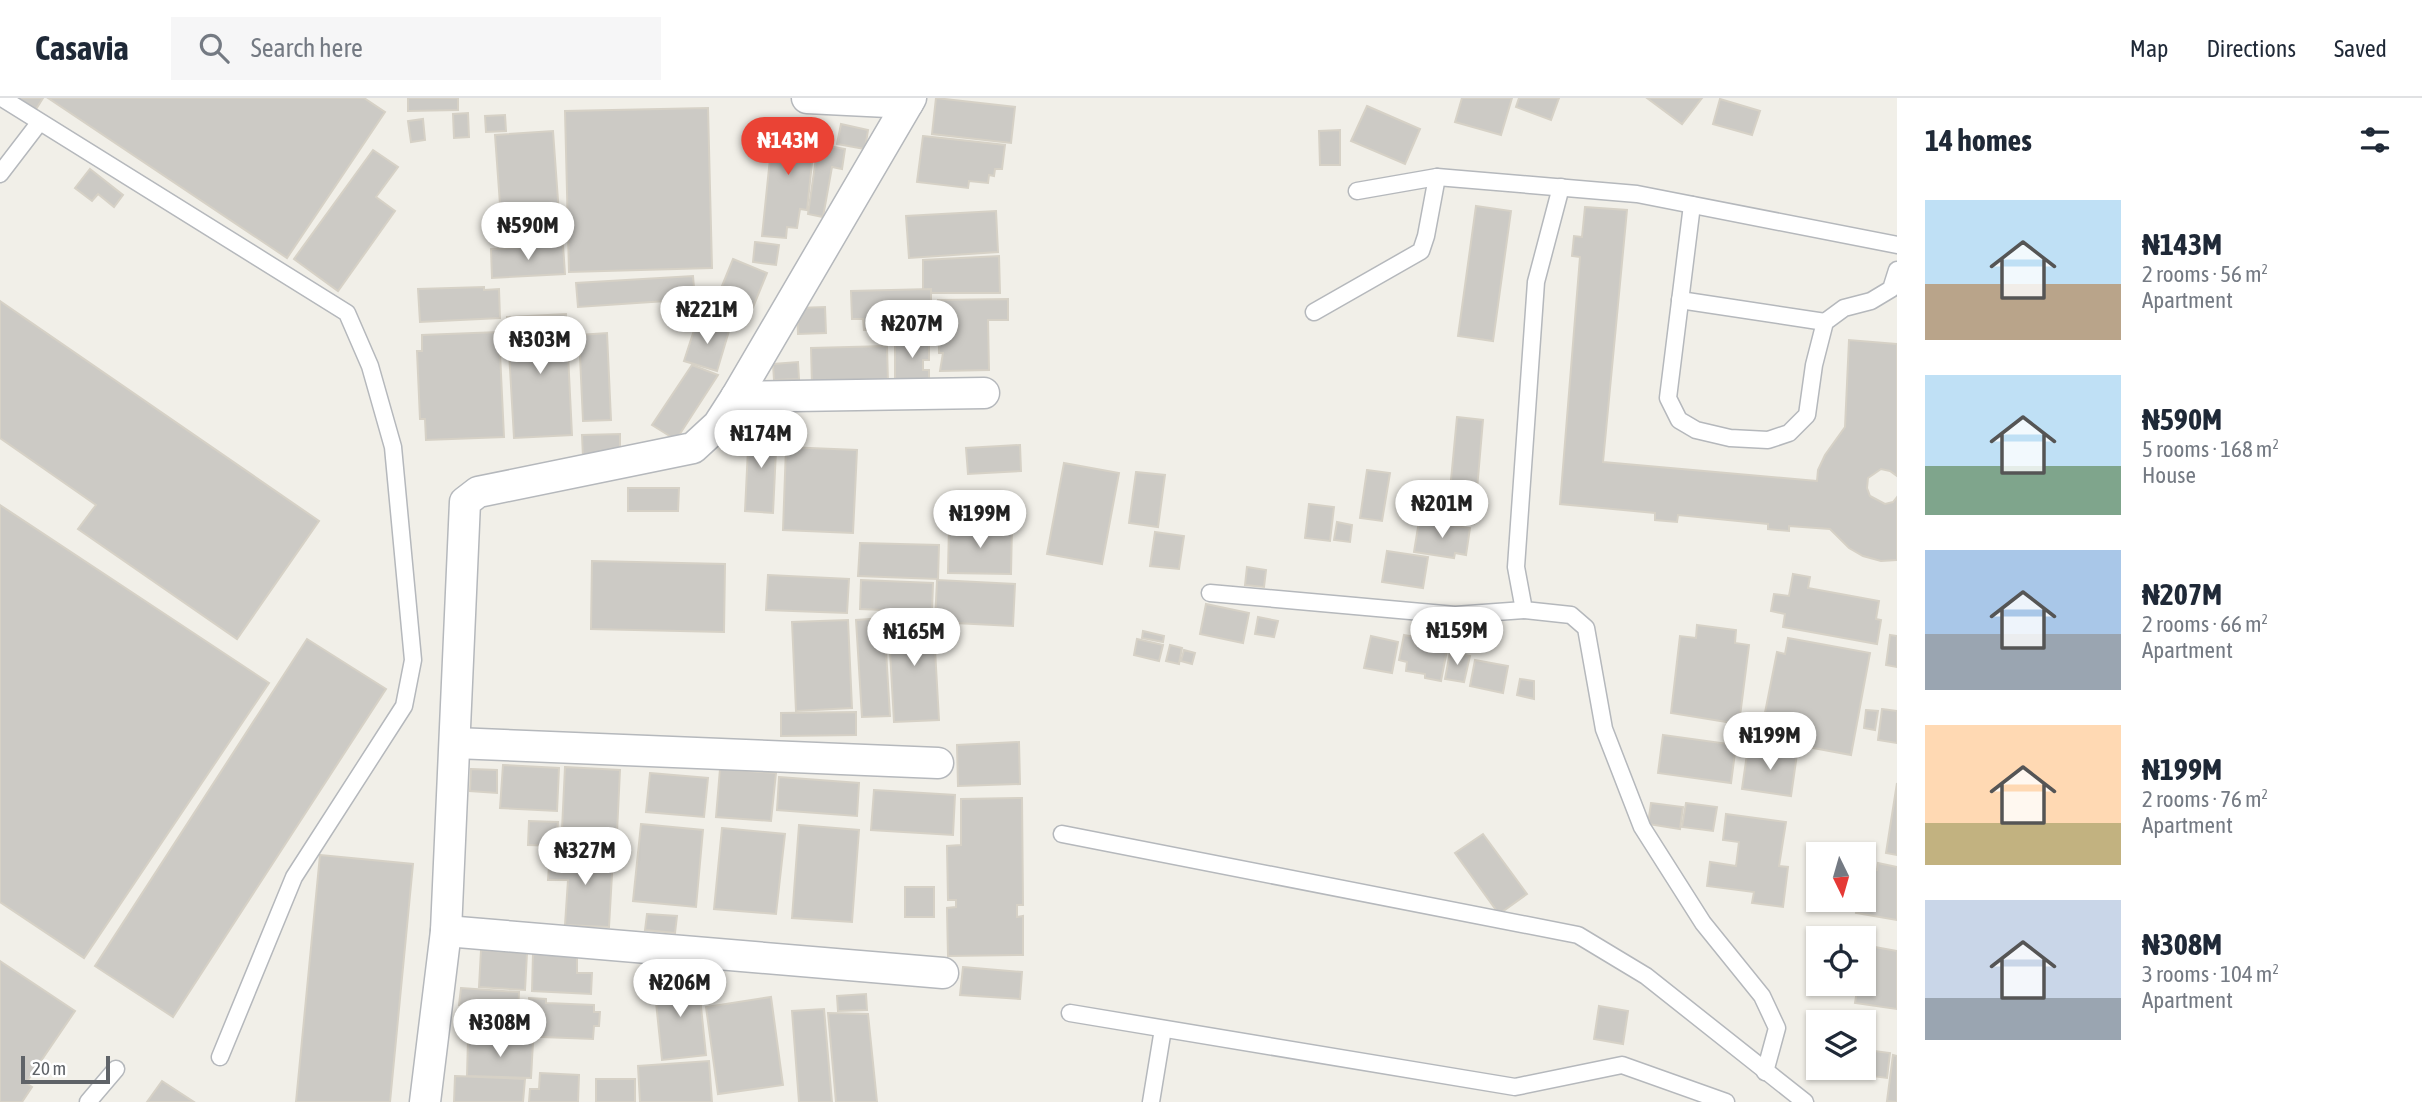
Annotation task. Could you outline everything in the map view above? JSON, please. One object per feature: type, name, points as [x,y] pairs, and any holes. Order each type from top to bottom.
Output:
[{"type":"street","points":[[425,1102],[446,931],[465,502],[478,492],[693,448],[718,425],[909,101],[807,98]]},
{"type":"street","points":[[736,397],[984,393]]},
{"type":"street","points":[[455,743],[938,763]]},
{"type":"street","points":[[446,931],[943,974]]},
{"type":"lane","points":[[2,98],[347,313],[370,366],[393,447],[413,660],[404,706],[294,877],[220,1056]]},
{"type":"lane","points":[[0,174],[39,123]]},
{"type":"lane","points":[[1314,312],[1421,251],[1437,177]]},
{"type":"lane","points":[[1357,191],[1437,177],[1637,194],[1897,245]]},
{"type":"lane","points":[[1524,610],[1516,567],[1536,282],[1561,187]]},
{"type":"lane","points":[[1692,205],[1668,398],[1679,420],[1696,430],[1730,438],[1768,440],[1789,433],[1807,415],[1814,365],[1825,322],[1844,308],[1871,301],[1891,289],[1897,270]]},
{"type":"lane","points":[[1680,300],[1825,322]]},
{"type":"lane","points":[[1210,593],[1455,615],[1524,610],[1570,615],[1586,628],[1604,729],[1642,827],[1703,923],[1762,996],[1777,1028],[1765,1072]]},
{"type":"lane","points":[[1062,834],[1578,935],[1646,976],[1805,1102]]},
{"type":"lane","points":[[1070,1013],[1513,1095],[1622,1065],[1726,1102]]},
{"type":"lane","points":[[1151,1102],[1163,1029]]},
{"type":"lane","points":[[88,1102],[116,1069]]},
{"type":"building","points":[[10,98],[43,98],[33,114]]},
{"type":"building","points":[[48,98],[364,98],[385,112],[287,258]]},
{"type":"building","points":[[408,98],[458,98],[458,110],[408,111]]},
{"type":"building","points":[[936,98],[1015,107],[1011,143],[932,134]]},
{"type":"building","points":[[1462,98],[1512,98],[1501,135],[1455,122]]},
{"type":"building","points":[[1519,98],[1559,98],[1551,120],[1516,107]]},
{"type":"building","points":[[1647,98],[1702,98],[1682,124]]},
{"type":"building","points":[[1720,99],[1760,111],[1752,135],[1713,124]]},
{"type":"building","points":[[1367,106],[1420,129],[1405,164],[1351,141]]},
{"type":"building","points":[[708,108],[712,268],[569,272],[565,111]]},
{"type":"building","points":[[468,113],[469,137],[454,138],[453,114]]},
{"type":"building","points":[[505,115],[506,131],[486,132],[485,116]]},
{"type":"building","points":[[423,119],[425,140],[411,142],[408,121]]},
{"type":"building","points":[[774,120],[816,125],[807,210],[800,209],[797,228],[787,227],[786,238],[762,236]]},
{"type":"building","points":[[841,124],[868,130],[865,149],[837,144]]},
{"type":"building","points":[[1340,130],[1340,165],[1320,165],[1319,131]]},
{"type":"building","points":[[553,131],[561,242],[503,246],[495,135]]},
{"type":"building","points":[[923,136],[1005,145],[1002,169],[995,169],[994,176],[989,175],[988,183],[969,181],[968,188],[917,182]]},
{"type":"building","points":[[818,144],[845,149],[842,169],[832,167],[823,217],[808,214]]},
{"type":"building","points":[[373,150],[398,167],[376,197],[395,211],[338,291],[294,259]]},
{"type":"building","points":[[90,169],[123,195],[114,207],[98,194],[92,201],[75,188]]},
{"type":"building","points":[[1476,206],[1511,211],[1493,341],[1458,336]]},
{"type":"building","points":[[1585,207],[1627,210],[1603,462],[1817,481],[1818,470],[1825,455],[1845,427],[1849,340],[1897,344],[1897,476],[1881,469],[1868,478],[1867,488],[1870,496],[1885,504],[1893,502],[1897,497],[1897,560],[1881,561],[1863,556],[1849,548],[1830,529],[1789,526],[1789,531],[1768,529],[1768,524],[1678,515],[1677,522],[1655,520],[1655,513],[1560,504],[1580,257],[1572,256],[1574,236],[1582,237]]},
{"type":"building","points":[[996,211],[998,252],[909,258],[906,216]]},
{"type":"building","points":[[755,242],[779,245],[776,265],[753,262]]},
{"type":"building","points":[[563,245],[565,274],[492,278],[491,249]]},
{"type":"building","points":[[999,256],[1000,293],[923,293],[923,260]]},
{"type":"building","points":[[733,259],[767,273],[747,322],[713,308]]},
{"type":"building","points":[[693,276],[695,299],[578,307],[576,283]]},
{"type":"building","points":[[484,287],[484,290],[499,289],[500,318],[420,322],[418,289]]},
{"type":"building","points":[[931,289],[931,329],[864,330],[863,319],[852,319],[851,291]]},
{"type":"building","points":[[1008,299],[1008,320],[988,320],[989,370],[940,371],[943,353],[939,353],[938,300]]},
{"type":"building","points":[[0,301],[319,521],[237,639],[78,529],[96,505],[0,438]]},
{"type":"building","points":[[825,307],[826,333],[798,334],[797,308]]},
{"type":"building","points":[[566,314],[572,435],[514,438],[507,317]]},
{"type":"building","points":[[697,321],[729,331],[717,371],[684,361]]},
{"type":"building","points":[[499,332],[504,437],[426,440],[425,419],[420,419],[417,351],[422,351],[422,335]]},
{"type":"building","points":[[607,333],[611,420],[583,421],[579,335]]},
{"type":"building","points":[[895,338],[929,338],[929,360],[923,360],[923,370],[929,370],[929,383],[895,381]]},
{"type":"building","points":[[887,346],[888,383],[812,386],[811,348]]},
{"type":"building","points":[[798,362],[799,379],[774,380],[773,364]]},
{"type":"building","points":[[692,365],[718,375],[676,440],[652,425]]},
{"type":"building","points":[[1457,417],[1483,420],[1474,524],[1447,522]]},
{"type":"building","points":[[749,428],[777,429],[773,513],[745,511]]},
{"type":"building","points":[[620,434],[620,456],[583,457],[582,435]]},
{"type":"building","points":[[1020,445],[1021,471],[968,474],[966,448]]},
{"type":"building","points":[[786,447],[857,450],[853,533],[783,530]]},
{"type":"building","points":[[1064,463],[1119,473],[1102,564],[1047,554]]},
{"type":"building","points":[[1367,470],[1390,473],[1382,521],[1360,518]]},
{"type":"building","points":[[1136,472],[1165,475],[1158,527],[1129,523]]},
{"type":"building","points":[[628,488],[679,488],[678,511],[628,511]]},
{"type":"building","points":[[1309,504],[1334,507],[1330,541],[1305,538]]},
{"type":"building","points":[[0,505],[269,683],[84,958],[0,902]]},
{"type":"building","points":[[1419,521],[1470,528],[1466,555],[1455,553],[1454,558],[1414,552]]},
{"type":"building","points":[[1337,522],[1352,525],[1350,542],[1334,540]]},
{"type":"building","points":[[949,525],[1012,526],[1011,574],[948,573]]},
{"type":"building","points":[[1155,532],[1184,536],[1179,569],[1150,566]]},
{"type":"building","points":[[860,543],[939,545],[938,579],[858,576]]},
{"type":"building","points":[[1387,551],[1428,557],[1423,588],[1382,582]]},
{"type":"building","points":[[592,561],[725,564],[724,632],[591,629]]},
{"type":"building","points":[[1247,567],[1266,570],[1264,587],[1245,585]]},
{"type":"building","points":[[1793,574],[1810,577],[1808,588],[1879,601],[1876,619],[1881,620],[1877,644],[1783,627],[1785,614],[1771,611],[1774,594],[1789,596]]},
{"type":"building","points":[[768,575],[849,579],[847,613],[766,610]]},
{"type":"building","points":[[861,580],[933,583],[932,612],[860,609]]},
{"type":"building","points":[[937,580],[1015,584],[1013,626],[935,622]]},
{"type":"building","points":[[1206,604],[1249,613],[1243,643],[1200,634]]},
{"type":"building","points":[[933,614],[939,720],[894,722],[888,616]]},
{"type":"building","points":[[1258,617],[1278,621],[1274,637],[1255,634]]},
{"type":"building","points":[[884,618],[890,716],[862,717],[856,620]]},
{"type":"building","points":[[848,620],[852,708],[796,711],[792,622]]},
{"type":"building","points":[[1697,625],[1736,630],[1735,643],[1749,645],[1739,724],[1671,713],[1680,636],[1696,638]]},
{"type":"building","points":[[1143,631],[1164,636],[1163,642],[1142,638]]},
{"type":"building","points":[[1404,635],[1416,637],[1415,644],[1447,650],[1441,681],[1425,678],[1425,674],[1406,671],[1407,662],[1399,660]]},
{"type":"building","points":[[1890,635],[1897,636],[1897,667],[1886,665]]},
{"type":"building","points":[[1371,636],[1398,642],[1392,673],[1364,668]]},
{"type":"building","points":[[1788,638],[1870,653],[1851,755],[1760,738],[1777,652],[1785,654]]},
{"type":"building","points":[[307,639],[386,689],[173,1017],[95,966]]},
{"type":"building","points":[[1137,639],[1163,645],[1159,661],[1134,655]]},
{"type":"building","points":[[1170,645],[1182,648],[1179,664],[1166,661]]},
{"type":"building","points":[[1184,650],[1195,653],[1192,664],[1181,661]]},
{"type":"building","points":[[1450,652],[1470,656],[1464,682],[1445,679]]},
{"type":"building","points":[[1475,660],[1508,666],[1503,693],[1470,686]]},
{"type":"building","points":[[1520,679],[1534,681],[1534,699],[1517,695]]},
{"type":"building","points":[[1882,709],[1897,711],[1897,743],[1878,740]]},
{"type":"building","points":[[1866,710],[1878,711],[1875,730],[1864,728]]},
{"type":"building","points":[[856,712],[856,735],[781,736],[781,713]]},
{"type":"building","points":[[1663,735],[1736,745],[1731,783],[1658,773]]},
{"type":"building","points":[[1019,742],[1020,784],[958,786],[957,745]]},
{"type":"building","points":[[1748,747],[1797,754],[1791,796],[1742,789]]},
{"type":"building","points":[[503,765],[559,768],[557,811],[500,808]]},
{"type":"building","points":[[565,767],[620,770],[616,853],[561,850]]},
{"type":"building","points":[[471,769],[497,770],[497,793],[470,791]]},
{"type":"building","points":[[720,769],[776,773],[771,821],[716,817]]},
{"type":"building","points":[[650,773],[708,778],[704,817],[646,812]]},
{"type":"building","points":[[779,777],[859,783],[857,816],[777,810]]},
{"type":"building","points":[[1897,783],[1897,855],[1886,853]]},
{"type":"building","points":[[874,790],[955,795],[953,835],[871,830]]},
{"type":"building","points":[[1022,798],[1023,905],[1017,905],[1017,917],[1023,916],[1023,955],[948,956],[947,908],[956,907],[956,900],[948,900],[947,846],[961,845],[961,799]]},
{"type":"building","points":[[1651,803],[1683,807],[1680,829],[1648,824]]},
{"type":"building","points":[[1686,803],[1717,807],[1713,831],[1682,827]]},
{"type":"building","points":[[1726,814],[1786,822],[1779,866],[1788,867],[1783,907],[1752,903],[1754,892],[1707,886],[1710,862],[1736,866],[1739,842],[1723,840]]},
{"type":"building","points":[[529,821],[558,822],[556,846],[528,845]]},
{"type":"building","points":[[641,824],[703,830],[696,907],[633,901]]},
{"type":"building","points":[[799,825],[859,830],[852,922],[792,918]]},
{"type":"building","points":[[722,828],[785,834],[776,914],[714,909]]},
{"type":"building","points":[[1483,834],[1527,894],[1499,914],[1455,853]]},
{"type":"building","points":[[550,853],[613,857],[609,927],[565,925],[568,880],[548,880]]},
{"type":"building","points":[[320,855],[413,864],[390,1102],[296,1102]]},
{"type":"building","points":[[1878,863],[1897,867],[1897,920],[1856,913],[1876,912]]},
{"type":"building","points":[[905,887],[934,887],[934,917],[905,917]]},
{"type":"building","points":[[647,914],[677,916],[675,933],[645,930]]},
{"type":"building","points":[[1876,947],[1897,951],[1897,1009],[1855,1003],[1856,996],[1876,996]]},
{"type":"building","points":[[481,950],[527,953],[525,990],[479,987]]},
{"type":"building","points":[[533,954],[577,955],[577,973],[592,973],[591,994],[532,991]]},
{"type":"building","points":[[0,961],[75,1011],[26,1083],[32,1087],[22,1102],[0,1102]]},
{"type":"building","points":[[963,967],[1022,972],[1020,999],[960,995]]},
{"type":"building","points":[[698,978],[706,1055],[662,1060],[654,983]]},
{"type":"building","points":[[461,988],[519,992],[518,1010],[459,1005]]},
{"type":"building","points":[[866,994],[867,1010],[838,1011],[837,996]]},
{"type":"building","points":[[771,997],[783,1085],[718,1094],[706,1007]]},
{"type":"building","points":[[529,998],[546,999],[546,1003],[594,1005],[594,1012],[600,1012],[599,1026],[594,1026],[593,1039],[516,1036],[517,1012],[529,1012]]},
{"type":"building","points":[[1599,1006],[1628,1011],[1623,1044],[1594,1039]]},
{"type":"building","points":[[824,1009],[832,1102],[799,1102],[792,1011]]},
{"type":"building","points":[[828,1013],[868,1014],[877,1102],[836,1102]]},
{"type":"building","points":[[468,1039],[533,1042],[531,1078],[467,1076]]},
{"type":"building","points":[[1876,1051],[1890,1053],[1887,1078],[1876,1077]]},
{"type":"building","points":[[1893,1055],[1897,1056],[1897,1102],[1887,1101]]},
{"type":"building","points":[[709,1061],[712,1102],[640,1102],[638,1066]]},
{"type":"building","points":[[540,1073],[579,1075],[578,1102],[529,1102],[530,1089],[539,1089]]},
{"type":"building","points":[[455,1076],[525,1079],[523,1102],[454,1102]]},
{"type":"building","points":[[596,1079],[635,1079],[635,1102],[596,1102]]},
{"type":"building","points":[[162,1081],[194,1102],[147,1102]]}]
